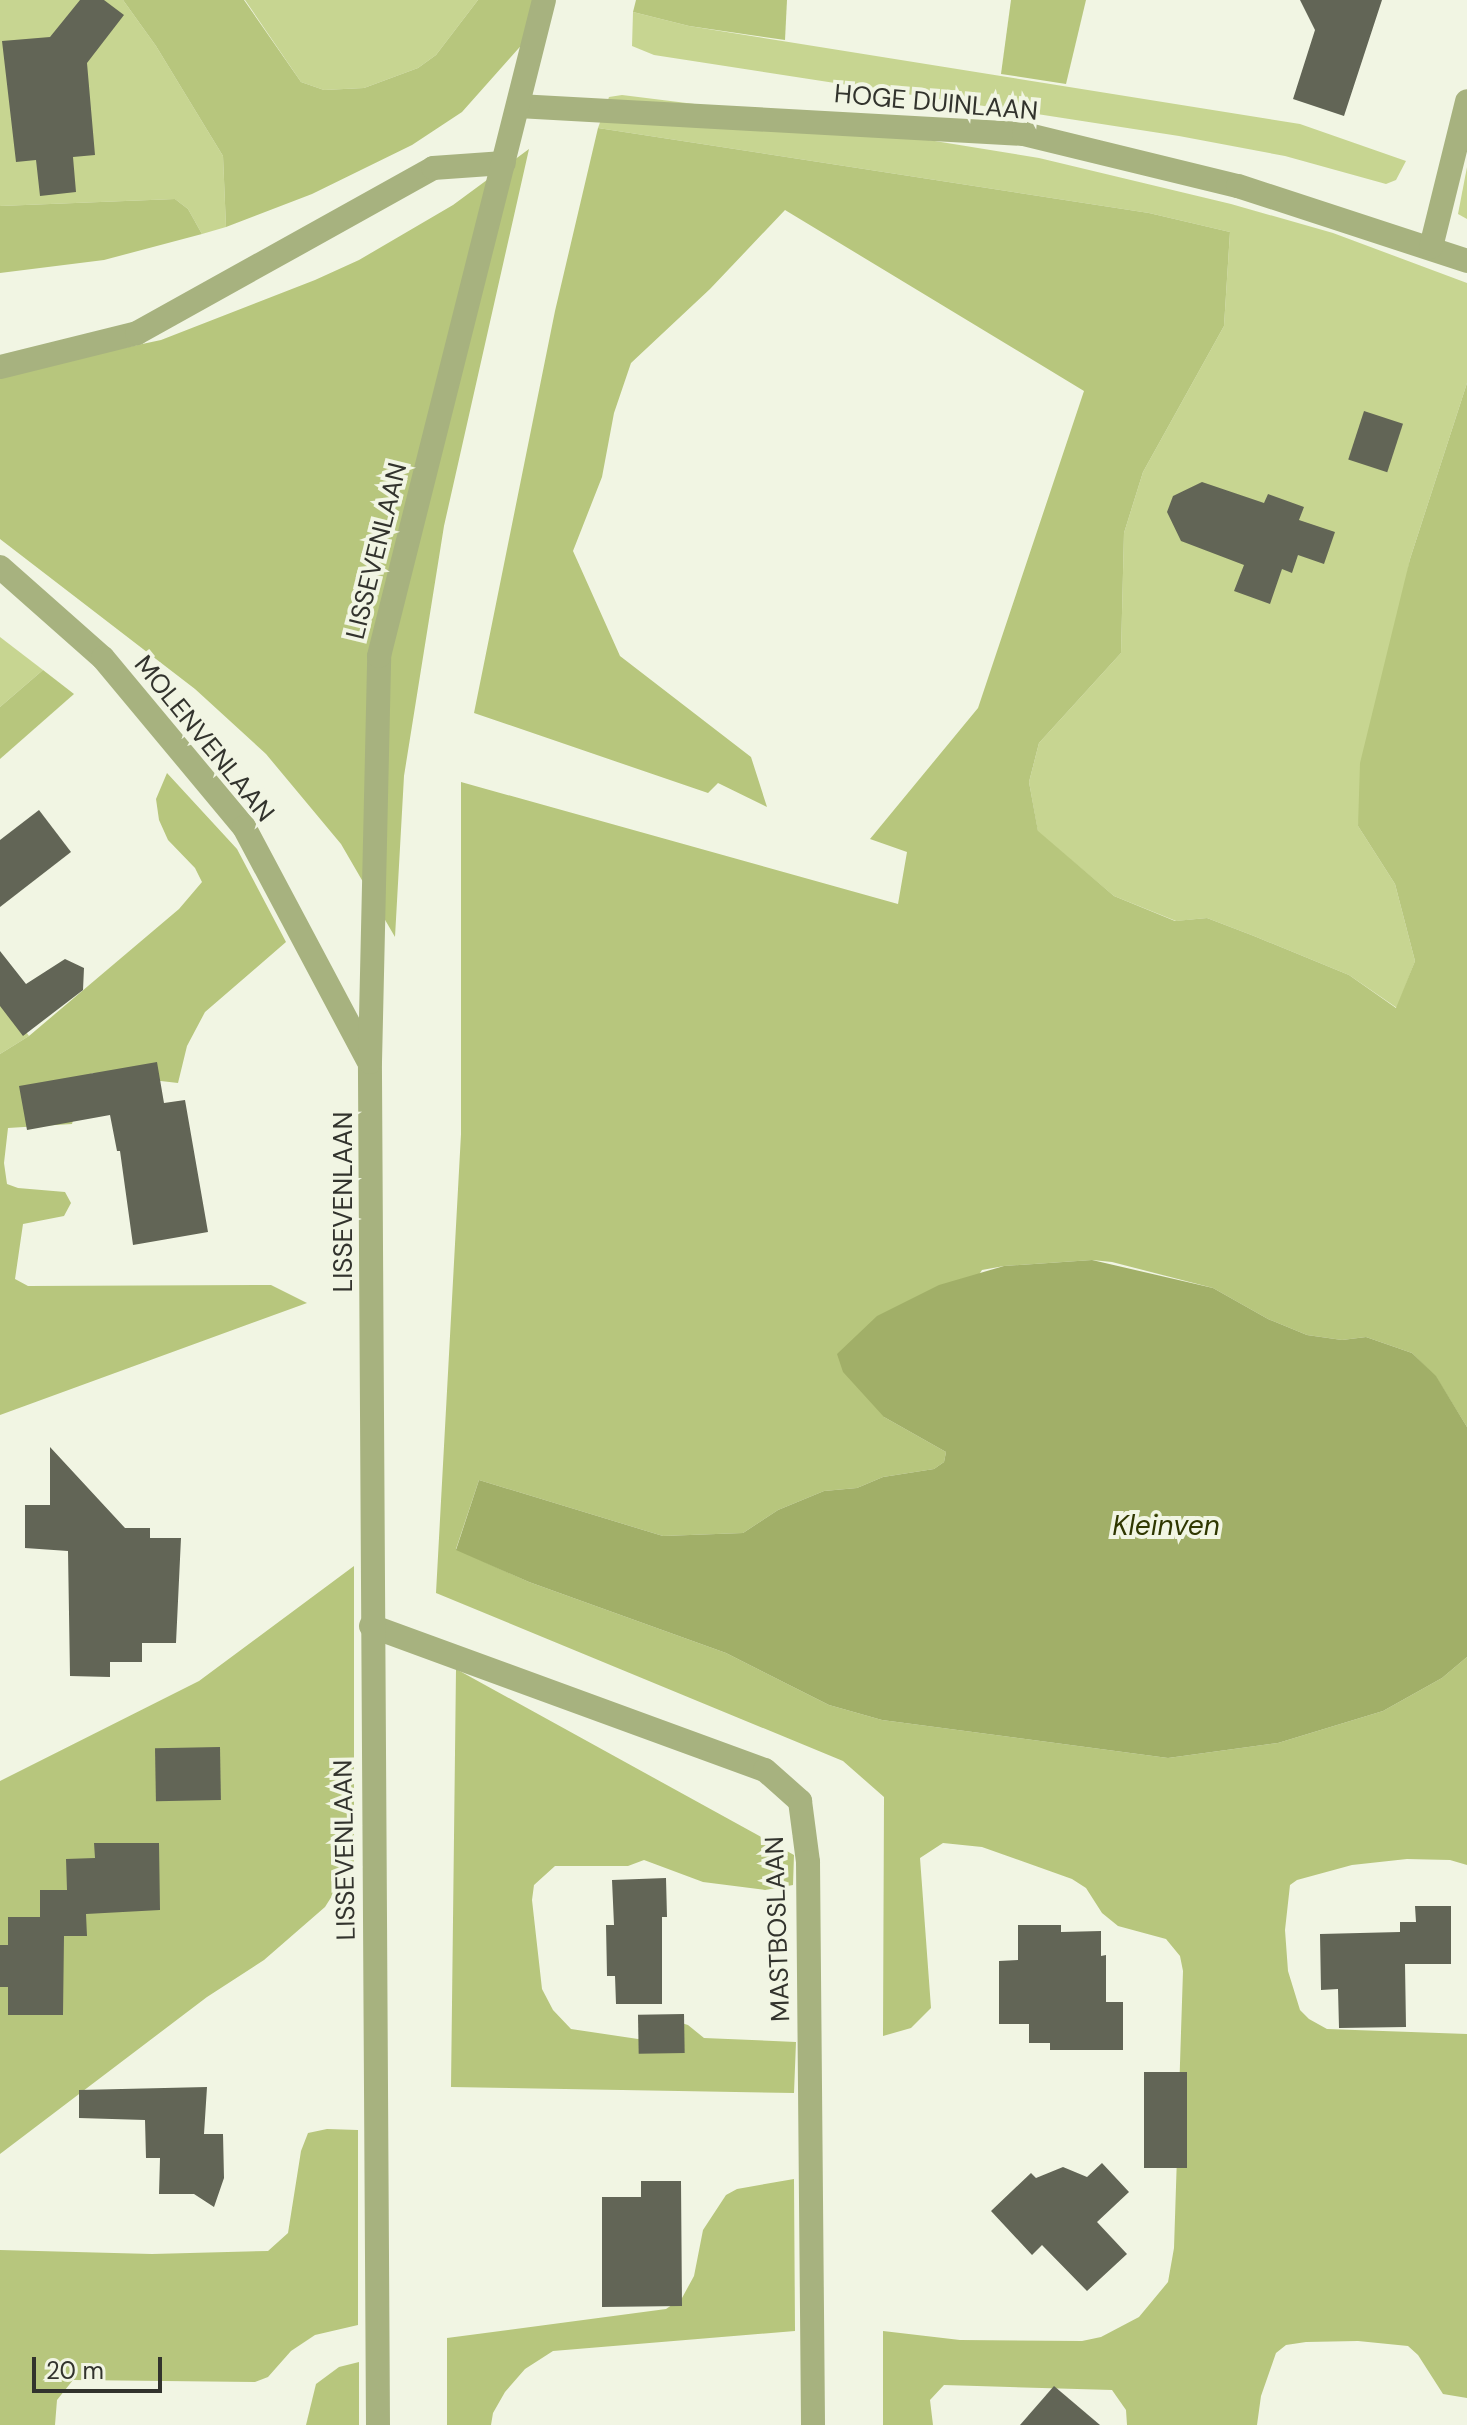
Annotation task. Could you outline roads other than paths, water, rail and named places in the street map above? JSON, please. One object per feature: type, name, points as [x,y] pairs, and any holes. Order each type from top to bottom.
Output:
[{"type":"street","name":"LISSEVENLAAN","points":[[378,2425],[371,1626],[373,1123],[370,1062],[379,656],[544,0]]},
{"type":"street","points":[[1431,247],[1467,101]]},
{"type":"street","name":"HOGE DUINLAAN","points":[[518,106],[1024,134],[1238,186],[1467,261]]},
{"type":"street","points":[[0,367],[137,333],[433,168],[504,163]]},
{"type":"street","name":"MOLENVENLAAN","points":[[0,567],[103,658],[244,827],[370,1062]]},
{"type":"street","name":"MASTBOSLAAN","points":[[371,1626],[765,1770],[800,1801],[808,1862],[813,2425]]},
{"type":"water","name":"Kleinven","points":[[1092,1260],[1213,1288],[1268,1319],[1307,1335],[1342,1340],[1366,1337],[1412,1353],[1436,1376],[1467,1427],[1467,1657],[1442,1678],[1383,1711],[1278,1743],[1168,1758],[882,1720],[829,1705],[726,1653],[529,1582],[456,1550],[479,1480],[663,1536],[743,1533],[778,1510],[824,1491],[857,1488],[883,1477],[934,1469],[944,1462],[946,1452],[884,1417],[843,1372],[837,1354],[877,1316],[939,1285],[1004,1266]]}]
